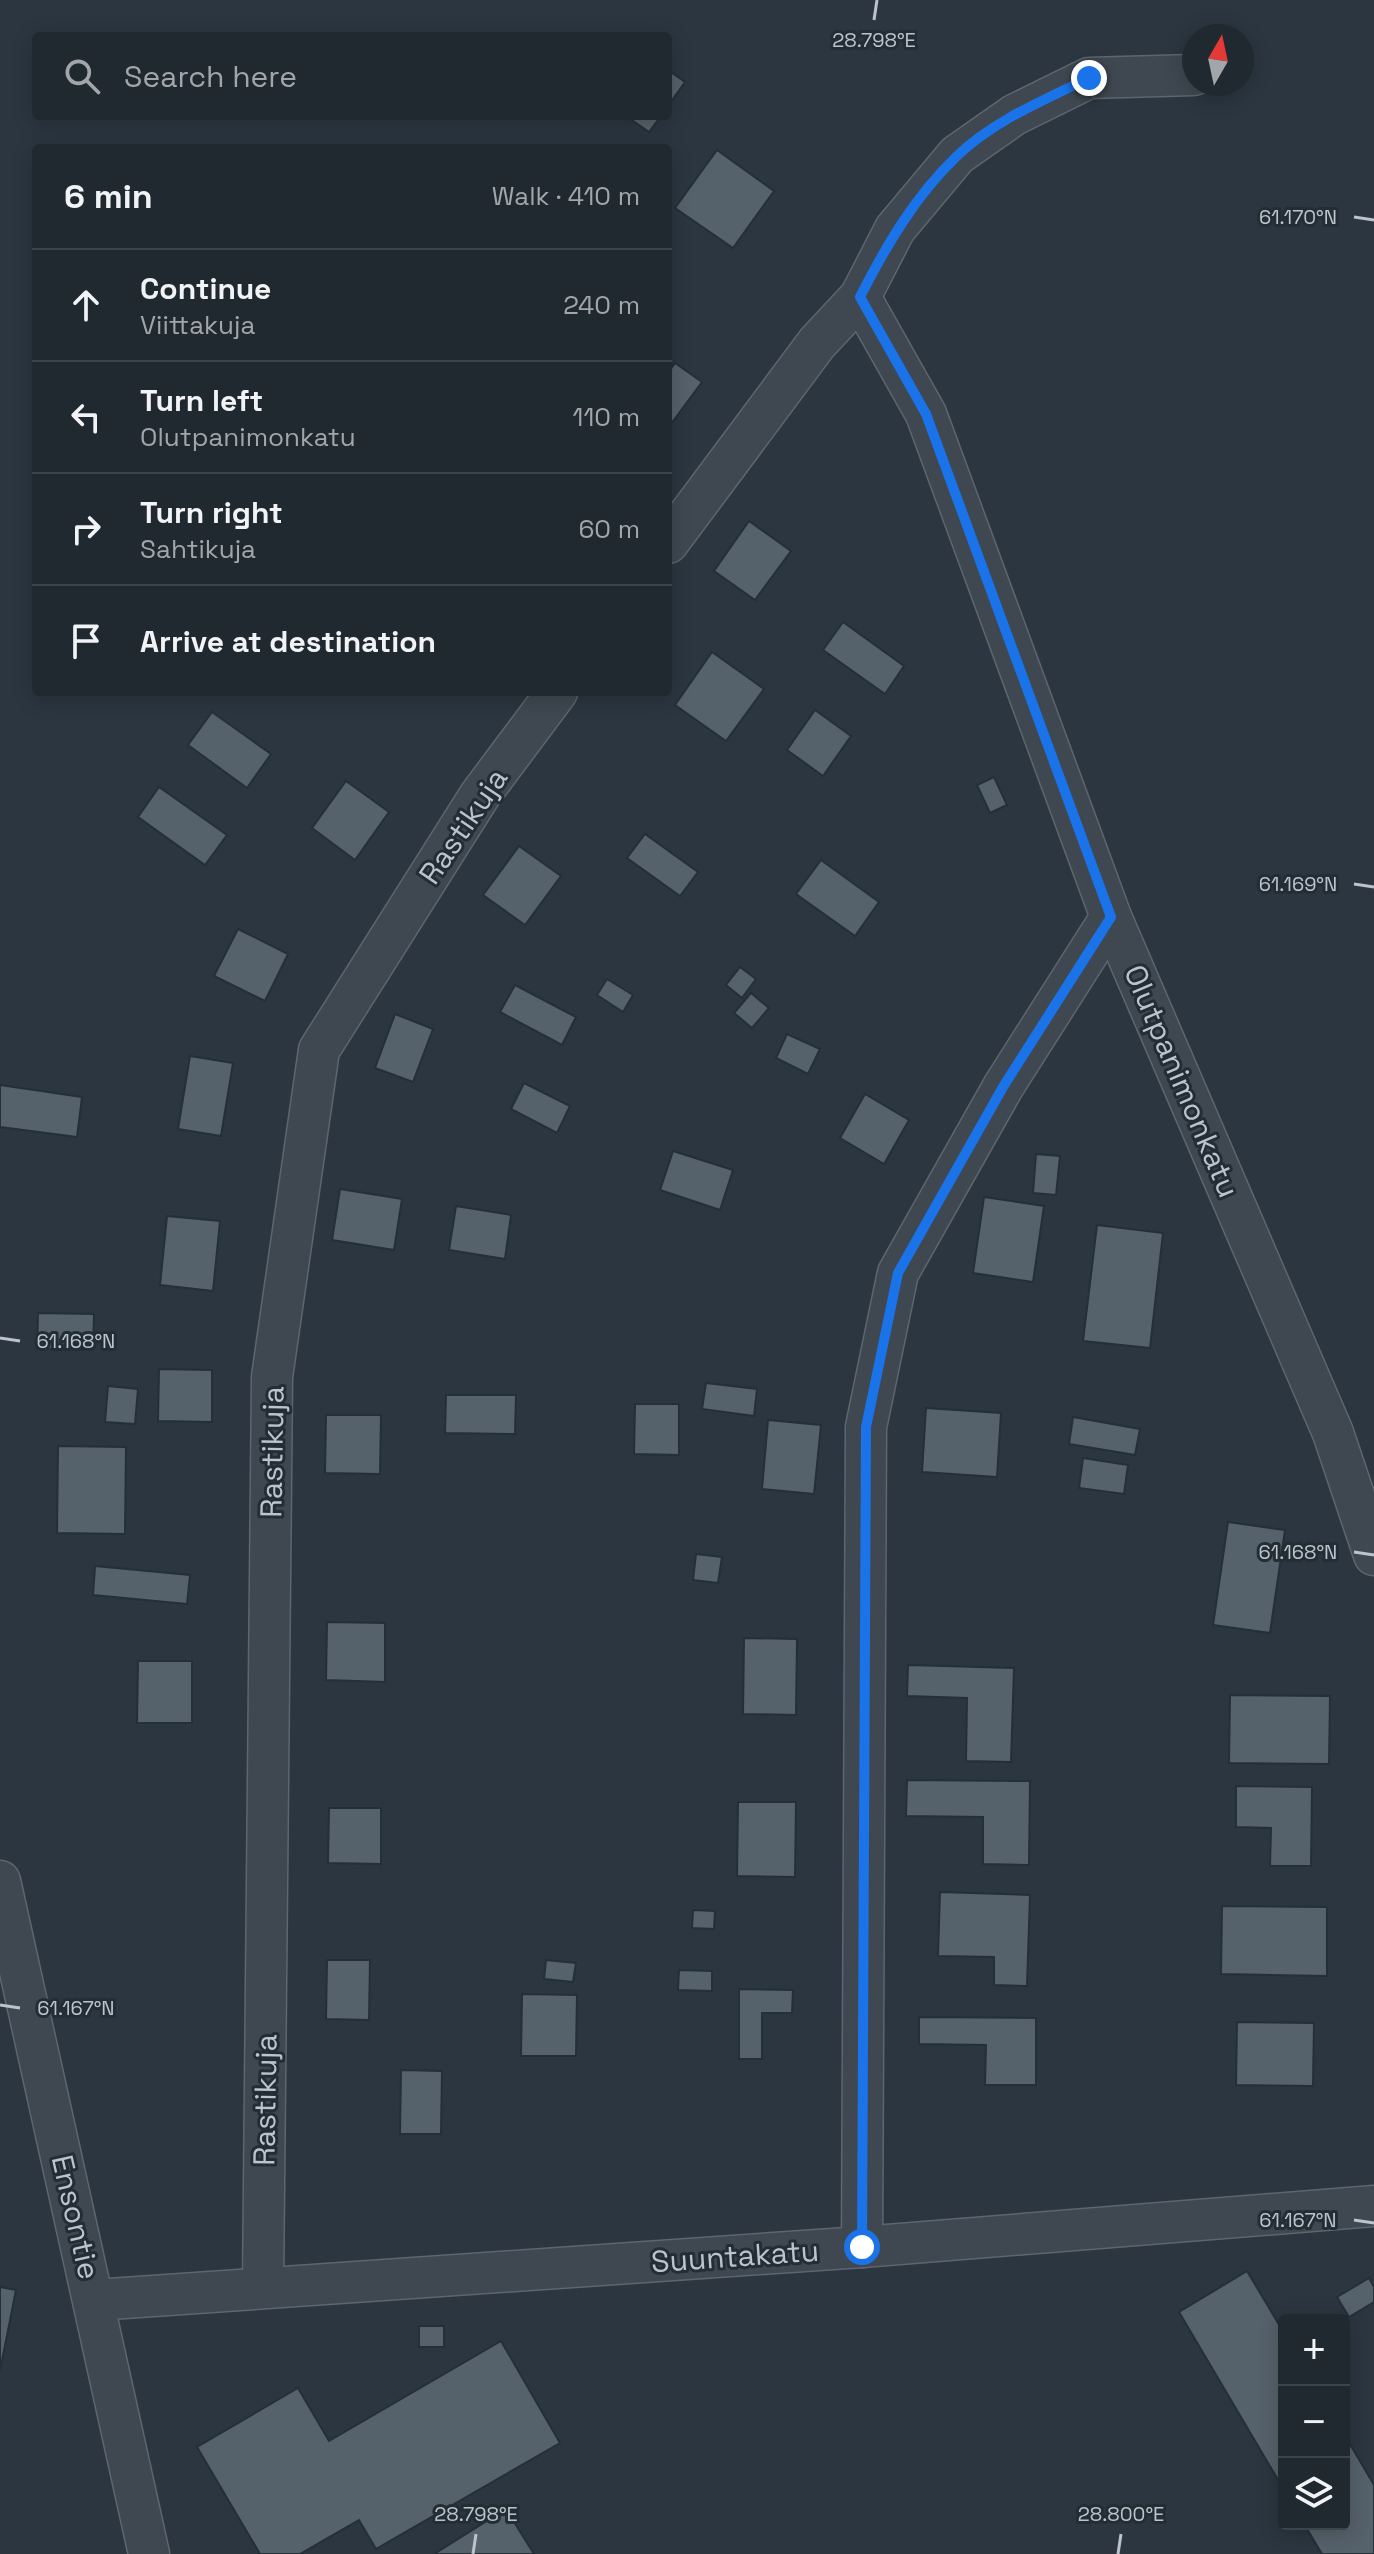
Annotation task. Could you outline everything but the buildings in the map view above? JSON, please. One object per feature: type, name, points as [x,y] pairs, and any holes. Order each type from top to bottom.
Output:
[{"type":"street","points":[[672,538],[817,343],[860,297],[895,229],[957,155],[1014,115],[1089,78],[1182,75]]},
{"type":"street","name":"Olutpanimonkatu","points":[[860,297],[926,414],[1111,917],[1333,1433],[1374,1555]]},
{"type":"street","name":"Rastikuja","points":[[263,2287],[272,1377],[319,1050],[480,795],[554,696]]},
{"type":"street","points":[[862,2247],[866,1427],[898,1273],[1003,1087],[1111,917]]},
{"type":"street","name":"Ensontie","points":[[0,1881],[149,2554]]},
{"type":"street","name":"Suuntakatu","points":[[95,2300],[862,2247],[1374,2206]]},
{"type":"route","points":[[862,2247],[866,1427],[898,1273],[1003,1087],[1111,917],[926,414],[860,297],[895,229],[957,155],[1014,115],[1089,78]]}]
